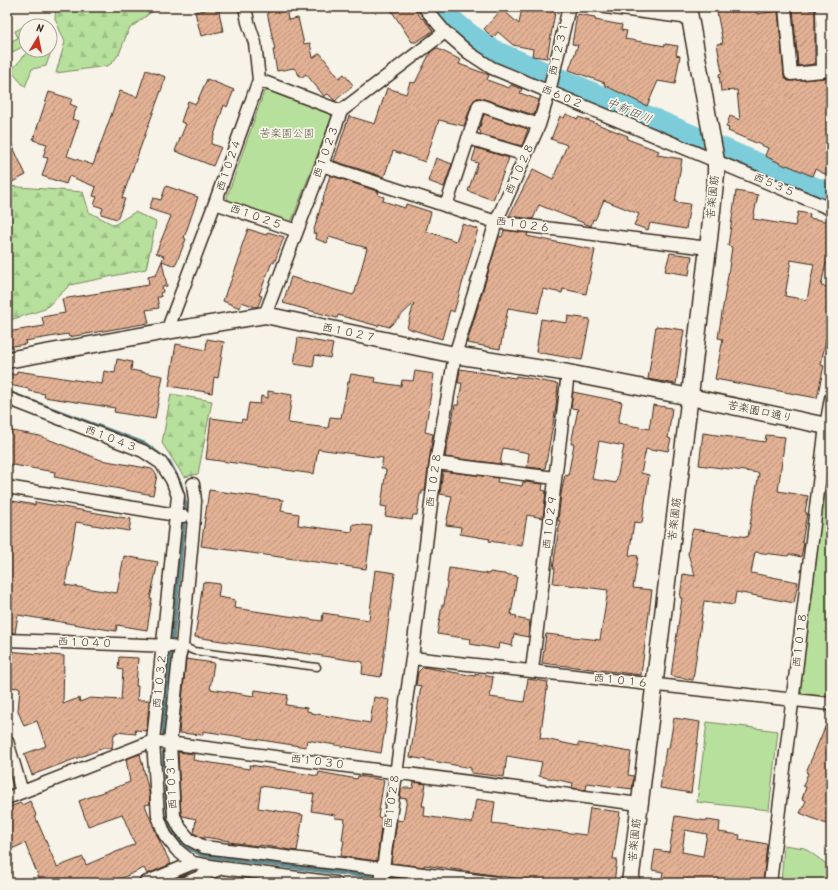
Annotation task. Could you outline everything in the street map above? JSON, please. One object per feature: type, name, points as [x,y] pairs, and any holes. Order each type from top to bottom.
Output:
[{"type":"street","points":[[245,7],[255,43],[258,80],[341,111]]},
{"type":"street","name":"西６０２","points":[[424,7],[445,32],[469,53],[492,68],[716,158]]},
{"type":"street","name":"西１２３１","points":[[550,92],[569,7]]},
{"type":"street","points":[[605,7],[689,12]]},
{"type":"street","points":[[785,7],[790,74],[823,71],[822,7]]},
{"type":"street","name":"苦楽園筋","points":[[630,883],[708,248],[716,158],[689,12]]},
{"type":"street","name":"西１０２３","points":[[265,316],[341,111],[445,32]]},
{"type":"street","name":"西１０２４","points":[[167,332],[215,203],[258,80]]},
{"type":"street","name":"西１０２８","points":[[381,876],[412,658],[436,463],[455,355],[496,222],[539,125],[550,92]]},
{"type":"street","points":[[446,206],[479,105],[539,125]]},
{"type":"street","points":[[468,138],[526,155]]},
{"type":"street","name":"西５３５","points":[[716,158],[831,209]]},
{"type":"street","name":"西１０２６","points":[[322,165],[496,222],[708,248]]},
{"type":"street","name":"西１０２５","points":[[215,203],[297,231]]},
{"type":"street","name":"西１０２７","points":[[7,360],[265,316],[455,355],[568,373],[690,397]]},
{"type":"street","name":"西１０２９","points":[[532,670],[568,373]]},
{"type":"street","name":"苦楽園口通り","points":[[690,397],[828,426]]},
{"type":"street","name":"西１０４３","points":[[7,398],[143,451],[161,463],[172,480],[178,496],[176,515]]},
{"type":"street","name":"西１０１８","points":[[770,883],[831,398]]},
{"type":"street","points":[[436,463],[555,478]]},
{"type":"street","name":"西１０３１","points":[[193,484],[195,501],[194,518],[182,646],[179,658],[170,743],[174,816],[180,828],[189,839],[204,847],[381,876],[496,883]]},
{"type":"street","points":[[7,487],[194,518]]},
{"type":"street","name":"西１０３２","points":[[176,515],[164,646],[153,741],[158,816],[165,835],[177,850],[193,863],[336,883]]},
{"type":"street","name":"西１０４０","points":[[7,640],[182,646]]},
{"type":"street","name":"西１０１６","points":[[412,658],[831,704]]},
{"type":"street","points":[[7,741],[22,792]]},
{"type":"street","name":"西１０３０","points":[[7,798],[153,741],[639,804]]},
{"type":"street","points":[[145,883],[193,863]]},
{"type":"street","points":[[185,883],[222,868]]},
{"type":"lane","points":[[182,646],[194,651],[317,667]]},
{"type":"green space","points":[[56,7],[158,7],[129,29],[119,54],[112,63],[107,66],[56,73],[65,42],[58,26],[58,18],[55,18]]},
{"type":"green space","points":[[18,30],[18,38],[15,31]]},
{"type":"green space","points":[[18,38],[18,49],[7,55],[7,43]]},
{"type":"green space","points":[[22,58],[49,58],[46,66],[32,69],[25,87],[11,71]]},
{"type":"green space","name":"苦楽園公園","points":[[270,90],[328,110],[332,117],[292,220],[286,223],[229,203],[227,197],[264,92]]},
{"type":"green space","points":[[7,186],[83,192],[89,212],[114,225],[135,212],[156,222],[146,269],[70,285],[45,309],[7,321]]},
{"type":"green space","points":[[171,394],[212,401],[198,474],[184,477],[162,443]]},
{"type":"green space","points":[[831,440],[831,697],[803,694],[800,689]]},
{"type":"green space","points":[[707,722],[778,731],[769,810],[697,802]]},
{"type":"green space","points":[[784,845],[804,848],[831,867],[831,883],[781,883]]},
{"type":"building","points":[[218,7],[223,31],[201,36],[195,12]]},
{"type":"building","points":[[266,7],[286,7],[288,20],[298,18],[304,44],[310,43],[313,58],[320,53],[339,78],[344,74],[353,85],[335,101],[328,94],[324,96],[306,74],[301,78],[294,68],[277,71],[273,50],[275,50]]},
{"type":"building","points":[[389,7],[413,7],[433,31],[416,42],[412,42]]},
{"type":"building","points":[[522,7],[556,7],[547,58],[532,56],[533,49],[513,45],[498,32],[493,38],[484,29],[502,9],[519,24]]},
{"type":"building","points":[[716,7],[756,7],[757,14],[778,11],[784,75],[788,81],[824,78],[829,75],[831,10],[831,177],[815,169],[812,176],[787,165],[786,166],[765,156],[768,148],[728,131],[729,128],[726,127],[730,116],[740,120],[737,90],[721,91],[719,74],[722,73],[717,44],[723,43]]},
{"type":"building","points":[[793,8],[809,8],[809,10],[815,10],[815,64],[798,66]]},
{"type":"building","points":[[577,14],[595,17],[595,20],[622,25],[621,30],[627,31],[625,39],[665,46],[665,44],[678,46],[676,55],[680,56],[675,84],[658,81],[647,106],[604,85],[605,83],[569,70],[578,45],[572,44]]},
{"type":"building","points":[[436,48],[461,60],[459,64],[489,75],[487,80],[509,88],[511,85],[522,89],[520,93],[539,100],[534,115],[477,98],[472,103],[464,126],[439,120],[425,162],[393,151],[384,177],[334,161],[349,116],[375,124],[387,88],[406,94],[410,82],[415,83],[430,53]]},
{"type":"building","points":[[146,70],[166,77],[122,198],[125,199],[117,219],[101,214],[103,208],[94,205],[97,197],[93,196],[96,187],[69,176],[66,184],[42,176],[48,158],[43,157],[47,144],[33,140],[49,92],[72,99],[70,104],[77,107],[72,119],[79,121],[67,156],[93,165],[120,91],[137,97]]},
{"type":"building","points":[[207,79],[234,90],[227,107],[224,105],[211,144],[221,147],[213,166],[175,151],[186,124],[181,122],[188,101],[196,104]]},
{"type":"building","points":[[484,114],[528,129],[522,146],[480,134],[481,132],[479,130]]},
{"type":"building","points":[[566,114],[578,119],[579,117],[628,136],[627,139],[659,151],[657,155],[682,159],[675,202],[690,204],[686,229],[650,223],[648,230],[634,225],[639,214],[604,200],[595,220],[593,219],[591,226],[539,205],[533,219],[509,216],[533,169],[553,179],[567,145],[551,139],[560,116],[564,118]]},
{"type":"building","points":[[7,134],[26,175],[12,182],[7,171]]},
{"type":"building","points":[[476,148],[509,158],[493,200],[468,191],[478,163],[472,161]]},
{"type":"building","points":[[436,158],[452,164],[444,187],[428,181]]},
{"type":"building","points":[[330,175],[379,192],[378,195],[384,197],[383,201],[405,208],[406,204],[431,212],[426,231],[456,241],[462,224],[478,229],[454,312],[450,310],[442,339],[407,328],[414,303],[389,327],[379,324],[378,326],[338,315],[337,318],[283,303],[291,277],[353,295],[355,292],[367,248],[329,237],[327,243],[316,239],[317,234],[313,233]]},
{"type":"building","points":[[166,186],[198,197],[184,238],[186,239],[175,266],[162,261],[167,286],[162,287],[163,292],[160,293],[161,297],[157,297],[159,308],[146,310],[149,323],[69,337],[68,334],[25,341],[26,344],[7,347],[7,332],[44,326],[42,317],[65,313],[62,299],[149,285],[148,277],[156,275],[164,256],[156,253],[171,216],[149,209],[153,198],[161,200]]},
{"type":"building","points":[[736,191],[758,195],[753,219],[795,226],[798,212],[810,214],[809,218],[831,222],[831,263],[826,263],[821,286],[831,287],[831,312],[821,365],[824,366],[817,398],[715,379],[723,339],[718,338],[732,247],[728,246]],"holes":[[[791,260],[814,264],[807,300],[785,296]]]},
{"type":"building","points":[[248,229],[266,235],[268,232],[284,237],[259,295],[262,296],[258,306],[255,307],[242,302],[240,308],[223,301],[242,252],[240,251]]},
{"type":"building","points":[[504,230],[528,233],[527,236],[595,250],[586,294],[563,289],[562,293],[543,289],[538,313],[508,308],[500,349],[467,343],[499,236],[502,237]]},
{"type":"building","points":[[670,253],[692,256],[689,275],[665,271]]},
{"type":"building","points":[[568,316],[590,319],[582,360],[536,352],[541,319],[567,323]]},
{"type":"building","points":[[656,326],[684,330],[676,384],[648,379]]},
{"type":"building","points":[[298,338],[333,344],[330,358],[315,355],[313,367],[294,364]]},
{"type":"building","points":[[207,339],[224,342],[218,378],[214,377],[212,393],[169,386],[176,344],[206,350]]},
{"type":"building","points":[[117,359],[132,362],[131,370],[163,376],[155,419],[114,412],[115,408],[44,397],[45,394],[29,391],[29,389],[7,383],[7,373],[16,375],[17,371],[102,384],[104,371],[115,373]]},
{"type":"building","points":[[460,369],[515,378],[516,376],[558,384],[556,407],[545,469],[527,467],[529,453],[503,448],[500,464],[445,457],[455,405],[458,405],[462,383],[458,383]]},
{"type":"building","points":[[415,371],[434,374],[425,432],[433,434],[425,491],[422,491],[422,494],[420,494],[417,515],[413,515],[412,520],[385,516],[387,507],[381,506],[386,470],[381,468],[383,458],[318,449],[314,474],[206,459],[211,418],[241,422],[242,419],[246,420],[249,403],[260,404],[261,396],[268,398],[268,391],[292,395],[288,423],[328,428],[330,417],[341,418],[351,374],[376,378],[375,382],[401,386],[402,380],[413,381]]},
{"type":"building","points":[[573,392],[622,402],[618,423],[649,429],[653,405],[672,408],[668,438],[671,439],[668,451],[646,449],[641,473],[649,475],[642,523],[634,522],[629,555],[638,556],[633,588],[652,590],[641,675],[542,663],[546,634],[600,640],[608,590],[553,583],[555,568],[553,568],[560,521],[558,521],[561,494],[565,475],[568,476],[574,444],[571,444],[578,409],[571,408]],"holes":[[[599,441],[624,446],[616,483],[592,479]]]},
{"type":"building","points":[[7,430],[40,436],[101,460],[152,469],[157,475],[153,495],[54,477],[55,472],[7,464]]},
{"type":"building","points":[[703,433],[765,442],[766,435],[785,437],[778,491],[808,496],[805,512],[807,513],[802,542],[804,543],[801,557],[789,554],[788,556],[755,552],[751,573],[798,582],[794,603],[736,592],[734,605],[704,601],[693,680],[671,676],[682,598],[680,598],[683,574],[695,576],[688,554],[693,529],[748,537],[759,473],[699,465]]},
{"type":"building","points":[[443,471],[498,478],[497,482],[522,486],[523,482],[543,484],[542,490],[546,491],[543,518],[527,515],[522,546],[489,541],[490,539],[460,534],[461,527],[446,525],[452,496],[440,494]]},
{"type":"building","points":[[209,490],[283,500],[281,511],[299,514],[298,525],[352,532],[353,524],[372,526],[366,569],[201,546]]},
{"type":"building","points":[[7,500],[35,505],[35,502],[131,519],[129,531],[76,522],[65,585],[117,593],[124,556],[158,562],[150,599],[152,599],[147,630],[117,625],[116,631],[18,615],[15,633],[7,633]]},
{"type":"building","points":[[449,568],[489,574],[490,572],[517,576],[511,615],[517,616],[516,618],[530,621],[528,637],[514,634],[512,646],[499,643],[498,649],[470,644],[471,639],[437,634],[442,605],[444,605]]},
{"type":"building","points":[[375,570],[395,573],[381,677],[362,674],[363,662],[195,637],[203,582],[220,584],[218,597],[235,600],[234,608],[322,621],[323,613],[369,620]]},
{"type":"building","points":[[7,651],[64,656],[63,704],[79,698],[80,702],[90,698],[121,700],[123,670],[118,669],[119,657],[138,658],[136,686],[138,686],[137,700],[149,700],[147,731],[135,730],[136,734],[116,732],[116,734],[114,734],[112,748],[104,748],[32,775],[24,754],[46,746],[37,721],[24,726],[18,711],[20,688],[7,687]]},
{"type":"building","points":[[186,659],[214,663],[210,689],[254,696],[255,690],[288,695],[286,705],[307,708],[307,711],[311,713],[370,723],[374,697],[390,700],[381,753],[307,740],[306,747],[203,731],[203,735],[179,733]]},
{"type":"building","points":[[423,667],[475,676],[475,674],[493,677],[490,697],[524,702],[528,679],[548,682],[540,738],[578,746],[578,743],[631,752],[628,775],[634,776],[632,789],[587,783],[586,790],[572,788],[573,783],[539,776],[542,762],[507,756],[504,777],[471,773],[471,768],[410,757],[421,686],[416,685],[418,672]]},
{"type":"building","points":[[831,713],[831,826],[800,813],[806,801],[802,799],[806,787],[803,786],[808,773],[806,772]]},
{"type":"building","points":[[674,718],[700,722],[691,793],[660,788],[666,748],[669,748]]},
{"type":"building","points":[[178,752],[194,754],[193,760],[249,769],[250,765],[318,776],[319,772],[357,779],[358,776],[384,780],[378,817],[382,818],[377,861],[341,856],[344,841],[342,840],[345,819],[335,818],[335,815],[311,811],[314,794],[261,786],[258,808],[303,815],[297,851],[229,842],[204,837],[204,839],[194,833],[196,819],[183,816],[181,814]]},
{"type":"building","points":[[140,754],[149,792],[150,804],[145,805],[158,838],[171,864],[147,874],[144,868],[111,883],[41,883],[25,843],[7,851],[7,808],[20,803],[22,805],[30,801],[57,867],[83,857],[86,865],[135,844],[122,814],[88,826],[79,801],[130,782],[126,759]]},
{"type":"building","points":[[414,782],[426,784],[422,806],[425,806],[424,816],[472,823],[476,799],[495,802],[492,823],[586,835],[590,808],[620,812],[613,859],[617,859],[614,883],[548,883],[424,865],[424,867],[391,863],[397,820],[403,821],[407,799],[400,798],[401,790],[404,788],[413,788]]},
{"type":"building","points":[[675,816],[720,822],[719,832],[740,835],[739,839],[767,844],[763,883],[661,883],[663,872],[652,870],[655,850],[669,852]],"holes":[[[685,830],[707,834],[703,856],[682,852]]]},
{"type":"waterway","name":"中新田川","points":[[438,7],[466,34],[498,55],[831,197]]},
{"type":"waterway","points":[[7,392],[145,444],[169,462],[180,483],[185,504],[164,727],[164,755],[168,816],[172,828],[179,839],[188,847],[201,854],[222,858],[423,883]]},
{"type":"waterway","points":[[164,883],[187,874]]}]
